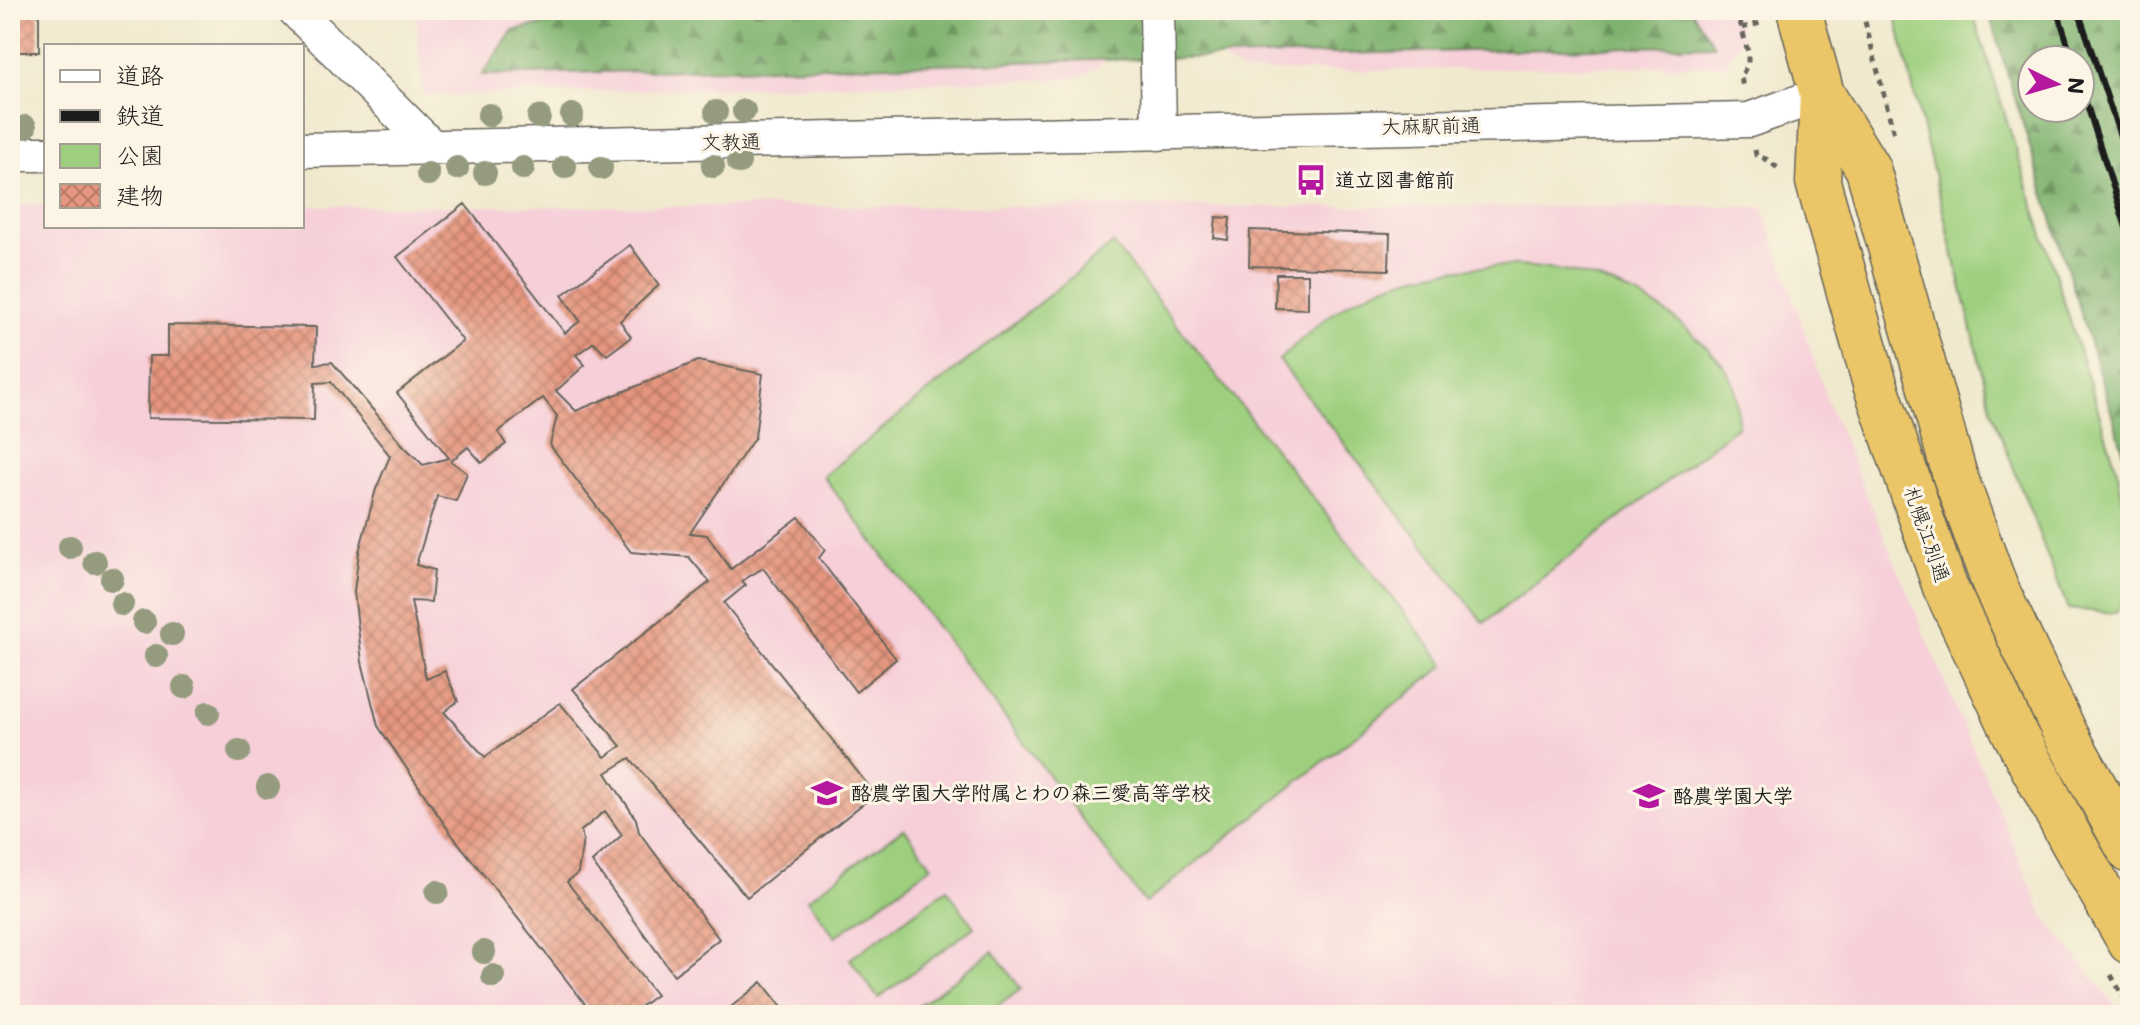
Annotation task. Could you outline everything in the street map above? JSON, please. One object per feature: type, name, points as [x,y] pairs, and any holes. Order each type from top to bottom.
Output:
[{"type":"highway","name":"札幌江別通","points":[[1799,10],[1822,94],[1868,169],[1955,476],[1995,586],[2065,733],[2130,851]]},
{"type":"highway","name":"札幌江別通","points":[[1822,94],[1818,182],[1875,384],[1945,587],[2015,734],[2130,942]]},
{"type":"street","points":[[295,10],[433,148]]},
{"type":"street","points":[[1157,10],[1159,133]]},
{"type":"street","name":"大麻駅前通","points":[[1159,133],[1749,120],[1822,94]]},
{"type":"street","name":"文教通","points":[[304,150],[1159,133]]},
{"type":"street","points":[[10,154],[44,154]]},
{"type":"path","points":[[1737,10],[1748,52],[1748,64],[1741,76]]},
{"type":"shaded area","points":[[415,10],[1109,10],[1108,51],[1103,63],[1082,76],[1063,79],[424,96]]},
{"type":"shaded area","points":[[1203,10],[1735,10],[1742,36],[1726,65],[1246,72],[1229,64],[1220,55]]},
{"type":"shaded area","name":"酪農学園大学附属とわの森三愛高等学校","points":[[10,205],[44,205],[44,228],[304,228],[304,206],[1763,207],[1830,408],[2044,917],[2123,1015],[10,1015]]},
{"type":"green space","points":[[627,10],[1691,10],[1714,45],[482,75],[513,30]]},
{"type":"green space","points":[[1894,10],[1972,10],[2118,473],[2130,542],[2130,588],[2116,613],[2068,609],[1992,412]]},
{"type":"green space","points":[[1988,10],[2130,10],[2130,473],[2023,124],[2096,124],[2096,44],[2016,44],[2016,101]]},
{"type":"green space","points":[[1113,244],[1445,665],[1145,903],[823,476]]},
{"type":"green space","points":[[1515,266],[1593,278],[1617,286],[1662,310],[1707,348],[1728,372],[1736,393],[1738,426],[1484,623],[1279,360],[1333,314],[1382,287],[1447,270]]},
{"type":"green space","points":[[904,828],[932,866],[835,937],[808,899]]},
{"type":"green space","points":[[947,889],[974,927],[878,998],[850,959]]},
{"type":"green space","points":[[993,951],[1021,989],[986,1015],[906,1015]]},
{"type":"building","points":[[10,10],[39,10],[39,52],[10,52]]},
{"type":"building","points":[[465,204],[565,333],[580,321],[562,295],[630,245],[659,285],[620,321],[631,337],[607,355],[594,342],[576,355],[585,365],[556,391],[576,411],[698,361],[763,374],[755,437],[690,533],[707,535],[731,569],[799,517],[825,550],[819,558],[896,659],[856,692],[763,568],[742,581],[746,585],[724,603],[875,794],[747,897],[630,758],[606,773],[636,819],[639,832],[719,939],[674,975],[592,862],[622,835],[605,811],[581,831],[583,840],[578,873],[567,882],[656,995],[629,1015],[594,1015],[449,831],[378,726],[362,662],[354,592],[359,552],[376,489],[390,456],[331,382],[315,383],[314,420],[148,418],[149,356],[168,356],[168,325],[316,327],[315,364],[332,362],[423,465],[449,458],[397,393],[463,341],[397,257]],"holes":[[[543,398],[557,416],[550,445],[631,552],[689,557],[710,582],[573,689],[621,746],[605,757],[560,703],[485,757],[444,712],[458,701],[445,671],[426,679],[411,601],[431,602],[434,570],[416,565],[437,496],[456,501],[467,473],[451,461],[468,447],[482,463],[506,444],[498,432]]]},
{"type":"building","points":[[1216,217],[1230,218],[1228,240],[1214,238]]},
{"type":"building","points":[[1250,230],[1390,234],[1389,270],[1249,266]]},
{"type":"building","points":[[1276,274],[1308,274],[1308,309],[1275,308]]},
{"type":"building","points":[[762,982],[788,1015],[721,1015]]},
{"type":"railway","points":[[2057,10],[2068,44]]},
{"type":"railway","points":[[2078,10],[2130,166]]},
{"type":"railway","points":[[2093,124],[2130,240]]},
{"type":"place","name":"道立図書館前","points":[[1311,180]]},
{"type":"place","name":"酪農学園大学附属とわの森三愛高等学校","points":[[827,793]]},
{"type":"place","name":"酪農学園大学","points":[[1649,796]]}]
